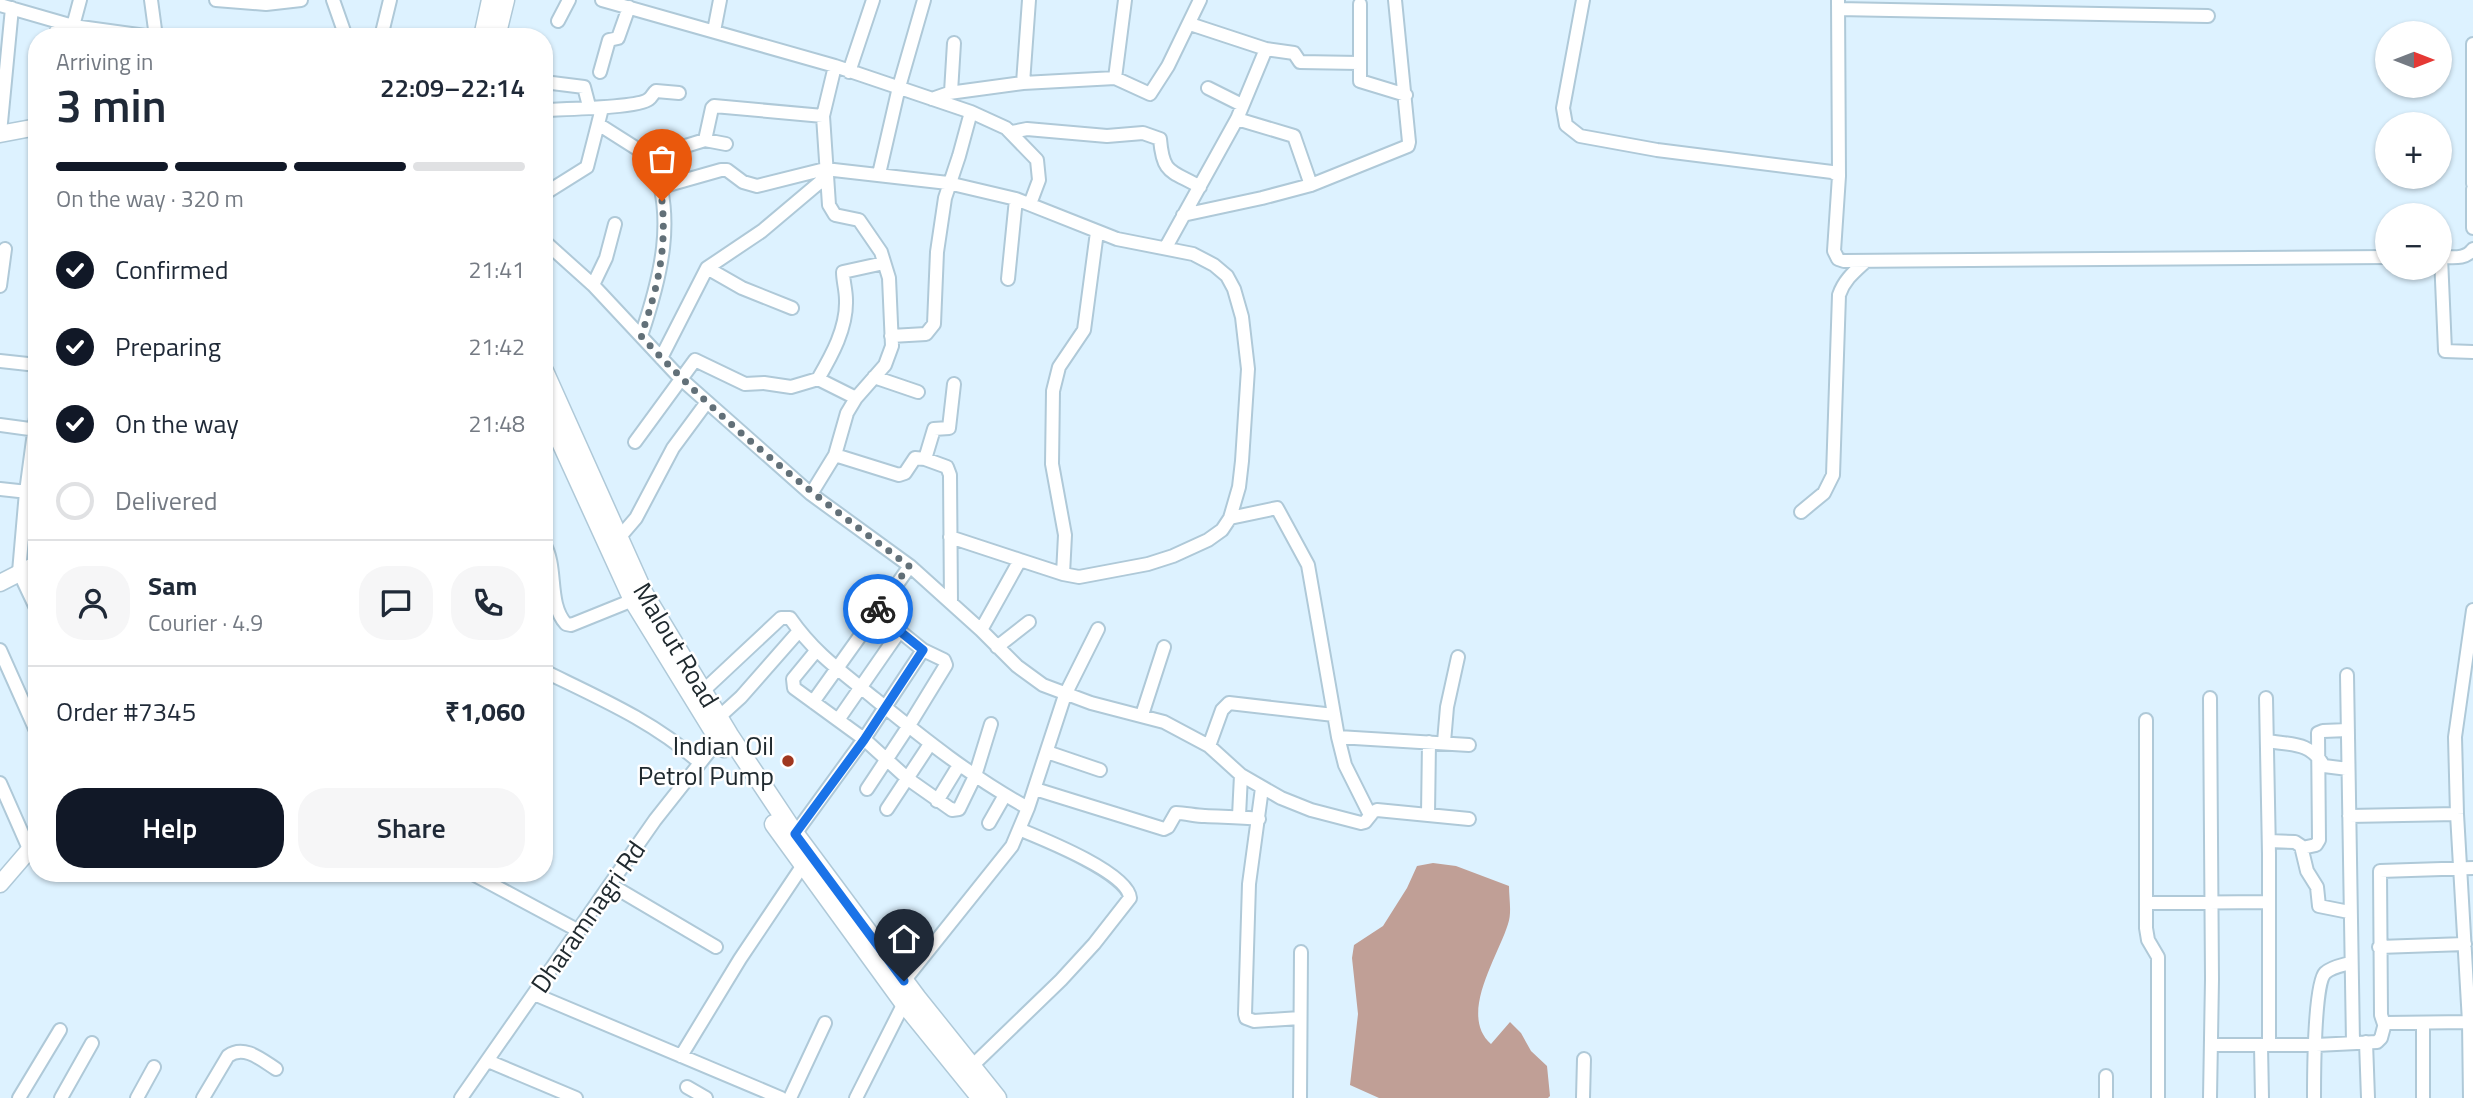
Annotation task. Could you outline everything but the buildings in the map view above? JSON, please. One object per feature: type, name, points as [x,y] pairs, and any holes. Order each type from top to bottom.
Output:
[{"type":"highway","points":[[485,28],[491,0]]},
{"type":"highway","points":[[498,28],[505,0]]},
{"type":"highway","name":"Malout Road","points":[[553,400],[565,438],[633,600],[719,740],[791,839],[997,1098]]},
{"type":"highway","name":"Malout Road","points":[[553,419],[618,539],[644,594],[791,839],[803,865],[904,1003],[981,1098]]},
{"type":"main road","points":[[0,133],[28,128]]},
{"type":"main road","points":[[0,583],[28,568]]},
{"type":"main road","points":[[0,884],[28,852]]},
{"type":"street","points":[[73,26],[80,0]]},
{"type":"street","points":[[151,0],[154,28]]},
{"type":"street","points":[[216,0],[266,4],[301,0]]},
{"type":"street","points":[[333,0],[343,28]]},
{"type":"street","points":[[383,28],[390,0]]},
{"type":"street","points":[[558,22],[569,0]]},
{"type":"street","points":[[602,0],[835,66],[971,111],[1012,132],[1037,160],[1039,180],[1030,204]]},
{"type":"street","points":[[714,31],[720,0]]},
{"type":"street","points":[[880,174],[924,0]]},
{"type":"street","points":[[1023,83],[1029,0]]},
{"type":"street","points":[[1115,78],[1125,0]]},
{"type":"street","points":[[932,99],[951,92],[1023,83],[1115,78],[1150,94],[1190,24],[1200,0]]},
{"type":"street","points":[[1183,215],[1311,185],[1408,146],[1406,95],[1395,0]]},
{"type":"street","points":[[1583,0],[1564,96],[1564,119],[1571,131],[1609,142],[1825,170],[1839,176]]},
{"type":"street","points":[[849,72],[870,1]]},
{"type":"street","points":[[1360,4],[1359,79],[1406,95]]},
{"type":"street","points":[[2208,16],[1838,5],[1839,176],[1835,255],[1844,261],[2375,257]]},
{"type":"street","points":[[0,133],[6,6],[88,28]]},
{"type":"street","points":[[600,72],[609,40],[618,38],[629,7]]},
{"type":"street","points":[[57,28],[58,22]]},
{"type":"street","points":[[1190,24],[1266,49],[1294,53],[1300,62],[1359,63]]},
{"type":"street","points":[[951,92],[954,43]]},
{"type":"street","points":[[2473,44],[2473,184]]},
{"type":"street","points":[[1166,247],[1237,119],[1266,49]]},
{"type":"street","points":[[811,494],[835,455],[847,413],[856,398],[885,366],[890,355],[889,278],[884,263],[863,224],[855,219],[835,215],[831,211],[825,173],[823,116],[835,66]]},
{"type":"street","points":[[553,83],[584,87],[596,107],[598,124],[587,167],[553,188]]},
{"type":"street","points":[[1208,88],[1242,105]]},
{"type":"street","points":[[553,109],[646,101],[656,91],[679,93]]},
{"type":"street","points":[[705,140],[712,108],[715,106],[823,116]]},
{"type":"street","points":[[891,336],[926,334],[934,324],[937,252],[948,183],[959,156],[971,111]]},
{"type":"street","points":[[1237,119],[1294,136],[1311,185]]},
{"type":"street","points":[[598,124],[650,157],[661,187],[664,215],[661,272],[641,336]]},
{"type":"street","points":[[1012,132],[1027,129],[1107,136],[1147,134],[1160,139],[1162,158],[1167,168],[1200,187]]},
{"type":"street","points":[[650,157],[705,140],[726,144]]},
{"type":"street","points":[[661,187],[722,170],[727,170],[743,182],[757,186],[825,173],[880,174],[948,183],[1016,199],[1117,239],[1194,254],[1227,276],[1242,317],[1248,369],[1238,487],[1230,518],[1222,530],[1209,540],[1148,564],[1079,577],[950,537]]},
{"type":"street","points":[[661,358],[707,268],[762,231],[825,173]]},
{"type":"street","points":[[2473,189],[2473,228]]},
{"type":"street","points":[[1008,279],[1016,199]]},
{"type":"street","points":[[593,285],[606,258],[615,224]]},
{"type":"street","points":[[1063,574],[1065,535],[1052,464],[1053,391],[1059,367],[1084,330],[1097,232]]},
{"type":"street","points":[[0,286],[5,248]]},
{"type":"street","points":[[553,249],[593,285],[680,377],[811,494],[909,566],[997,647],[1043,685],[1065,695],[1164,722],[1209,746],[1241,775],[1262,788],[1281,798],[1335,817],[1361,823],[1377,810],[1469,820]]},
{"type":"street","points":[[2452,257],[2464,257],[2473,249]]},
{"type":"street","points":[[1801,512],[1824,493],[1833,475],[1839,295],[1848,277],[1866,261]]},
{"type":"street","points":[[818,379],[835,347],[844,318],[846,302],[843,272],[884,263]]},
{"type":"street","points":[[707,268],[742,288],[792,308]]},
{"type":"street","points":[[2441,280],[2445,351],[2473,352]]},
{"type":"street","points":[[0,360],[28,364]]},
{"type":"street","points":[[635,442],[680,377],[692,362],[697,360],[745,384],[764,383],[791,387],[818,379],[856,398]]},
{"type":"street","points":[[874,377],[918,392]]},
{"type":"street","points":[[925,458],[934,429],[948,428],[954,384]]},
{"type":"street","points":[[618,539],[636,518],[673,448],[707,401]]},
{"type":"street","points":[[0,425],[28,429]]},
{"type":"street","points":[[835,455],[899,475],[905,473],[915,458],[925,458],[944,465],[949,470],[951,603]]},
{"type":"street","points":[[0,488],[28,492]]},
{"type":"street","points":[[1230,518],[1277,508],[1308,565],[1338,737],[1345,765],[1370,815]]},
{"type":"street","points":[[28,512],[19,572],[28,591]]},
{"type":"street","points":[[981,630],[1020,560]]},
{"type":"street","points":[[813,702],[909,566]]},
{"type":"street","points":[[553,577],[557,606],[566,624],[571,625],[633,600]]},
{"type":"street","points":[[2470,1098],[2472,1069],[2467,868],[2457,814],[2455,737],[2467,698],[2473,610]]},
{"type":"street","points":[[867,789],[946,665],[944,660],[923,650],[876,612]]},
{"type":"street","points":[[703,691],[780,618],[790,618],[816,651],[908,727],[975,776],[1028,808]]},
{"type":"street","points":[[997,647],[1029,622]]},
{"type":"street","points":[[904,981],[1012,846],[1021,830],[1065,695],[1098,629]]},
{"type":"street","points":[[719,717],[741,697],[799,631]]},
{"type":"street","points":[[838,720],[899,632]]},
{"type":"street","points":[[1142,715],[1164,647]]},
{"type":"street","points":[[0,650],[28,713]]},
{"type":"street","points":[[791,839],[864,740],[923,650]]},
{"type":"street","points":[[816,651],[793,679],[794,688],[864,740],[908,779],[953,810],[959,809],[975,776],[991,724]]},
{"type":"street","points":[[1444,742],[1447,707],[1458,657]]},
{"type":"street","points":[[553,675],[628,712],[669,737],[699,762]]},
{"type":"street","points":[[2347,676],[2350,963],[2368,1098]]},
{"type":"street","points":[[2210,698],[2210,1098]]},
{"type":"street","points":[[2262,1098],[2269,902],[2266,698]]},
{"type":"street","points":[[1209,746],[1222,710],[1229,703],[1334,715]]},
{"type":"street","points":[[2146,720],[2147,936],[2158,957],[2158,1098]]},
{"type":"street","points":[[2302,848],[2318,844],[2319,840],[2319,732],[2348,730]]},
{"type":"street","points":[[1338,737],[1469,745]]},
{"type":"street","name":"Dharamnagri Rd","points":[[461,1098],[699,762],[719,740]]},
{"type":"street","points":[[2267,741],[2308,748],[2317,754],[2324,766],[2348,769]]},
{"type":"street","points":[[1428,815],[1429,742]]},
{"type":"street","points":[[887,809],[930,744]]},
{"type":"street","points":[[1047,752],[1100,770]]},
{"type":"street","points":[[937,801],[959,765]]},
{"type":"street","points":[[1239,816],[1241,775]]},
{"type":"street","points":[[0,783],[28,836]]},
{"type":"street","points":[[1262,788],[1249,884],[1245,1014],[1246,1018],[1254,1021],[1300,1018]]},
{"type":"street","points":[[1035,789],[1164,829],[1176,813],[1259,819]]},
{"type":"street","points":[[989,823],[1005,795]]},
{"type":"street","points":[[2349,816],[2457,814]]},
{"type":"street","points":[[971,1067],[1061,980],[1130,898],[1127,889],[1090,861],[1021,830]]},
{"type":"street","points":[[2269,841],[2295,842],[2302,848],[2307,871],[2317,887],[2319,906],[2349,912]]},
{"type":"street","points":[[681,1056],[740,959],[803,865]]},
{"type":"street","points":[[2211,1045],[2316,1045],[2380,1040],[2384,1024],[2381,1015],[2379,947],[2380,871],[2467,868]]},
{"type":"street","points":[[488,882],[579,931]]},
{"type":"street","points":[[611,885],[716,947]]},
{"type":"street","points":[[2147,903],[2269,902]]},
{"type":"street","points":[[2379,947],[2468,947]]},
{"type":"street","points":[[1300,1098],[1301,952]]},
{"type":"street","points":[[2315,1098],[2322,977],[2332,968],[2350,963]]},
{"type":"street","points":[[534,994],[681,1056],[755,1093],[781,1098]]},
{"type":"street","points":[[856,1098],[904,1003]]},
{"type":"street","points":[[2384,1024],[2423,1023],[2470,1015]]},
{"type":"street","points":[[790,1098],[825,1023]]},
{"type":"street","points":[[2423,1023],[2423,1098]]},
{"type":"street","points":[[19,1098],[60,1030]]},
{"type":"street","points":[[61,1098],[92,1043]]},
{"type":"street","points":[[203,1098],[228,1056],[234,1052],[249,1053],[276,1069]]},
{"type":"street","points":[[1583,1098],[1584,1059]]},
{"type":"street","points":[[488,1061],[576,1098]]},
{"type":"street","points":[[137,1098],[155,1067]]},
{"type":"street","points":[[2106,1076],[2106,1098]]},
{"type":"street","points":[[687,1087],[706,1098]]},
{"type":"shaded area","points":[[1433,863],[1456,866],[1509,886],[1509,920],[1483,986],[1478,1018],[1482,1032],[1491,1044],[1510,1022],[1521,1033],[1531,1051],[1547,1066],[1548,1098],[1379,1098],[1350,1085],[1358,1014],[1352,958],[1354,945],[1383,926],[1407,888],[1417,866]]},
{"type":"way so far","points":[[662,201],[664,239],[661,272],[641,336],[680,377],[811,494],[909,566],[878,609]]},
{"type":"place","name":"Indian Oil Petrol Pump","points":[[788,761]]},
{"type":"route","points":[[878,609],[876,612],[923,650],[864,740],[795,834],[904,981]]}]
